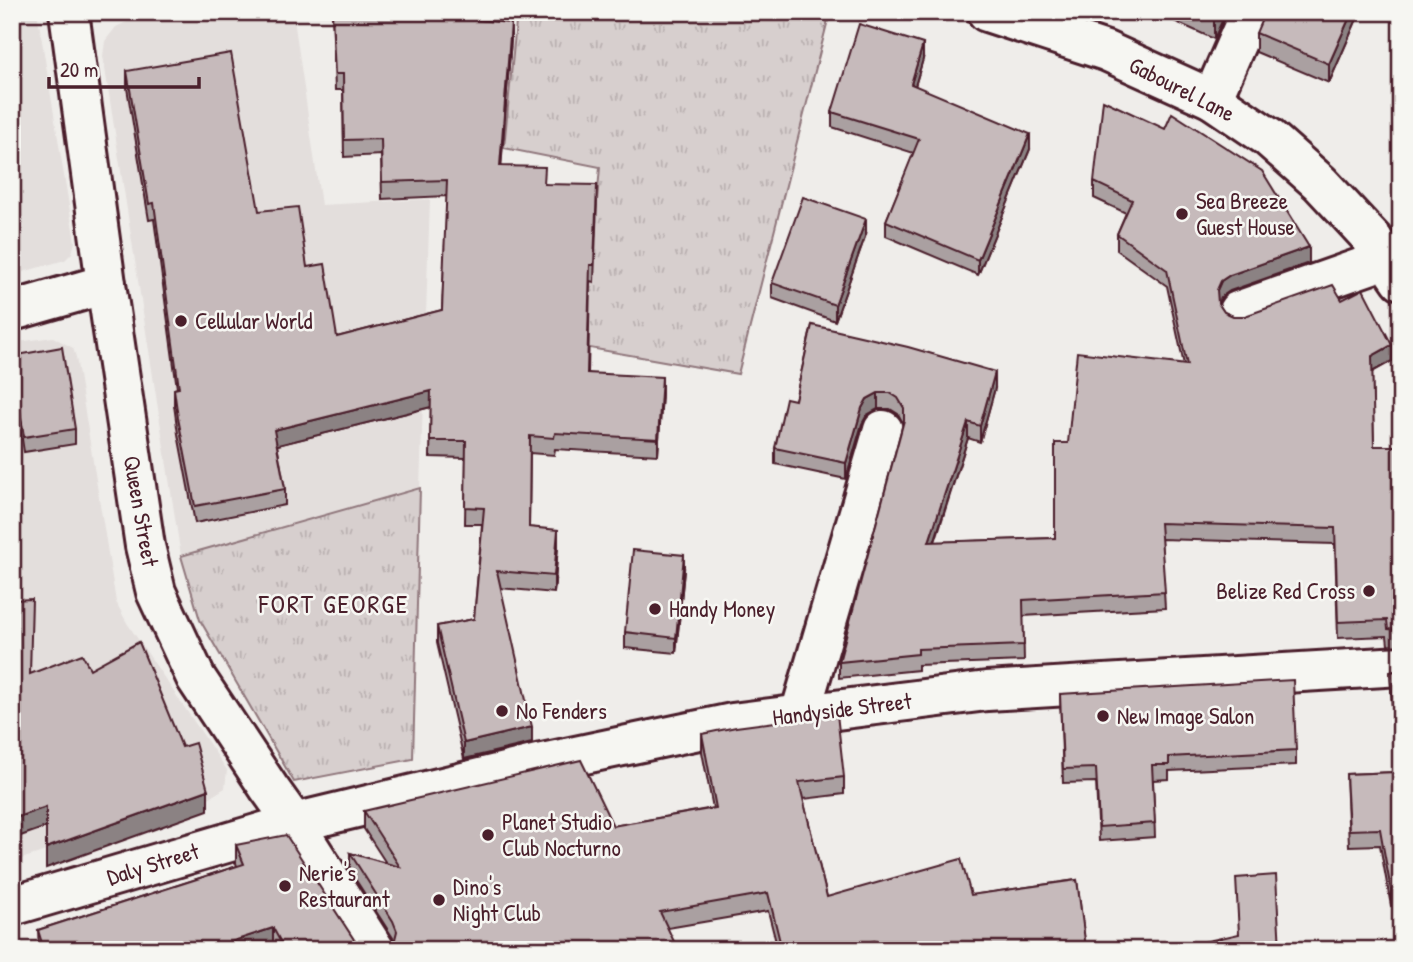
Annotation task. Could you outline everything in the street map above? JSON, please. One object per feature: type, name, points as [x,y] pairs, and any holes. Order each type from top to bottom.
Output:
[{"type":"street","name":"Queen Street","points":[[69,12],[145,546],[156,592],[197,678],[269,789],[294,822],[375,950]]},
{"type":"street","name":"Gabourel Lane","points":[[987,12],[1106,51],[1212,99],[1268,137],[1320,183],[1374,242],[1393,269]]},
{"type":"street","points":[[1212,99],[1250,12]]},
{"type":"street","points":[[1238,311],[1393,269]]},
{"type":"street","points":[[12,311],[106,284]]},
{"type":"street","points":[[800,714],[883,430]]},
{"type":"street","name":"Handyside Street","points":[[294,822],[542,763],[732,723],[987,691],[1401,666]]},
{"type":"street","name":"Daly Street","points":[[12,906],[294,822]]},
{"type":"shaded area","points":[[12,12],[36,12],[38,17],[75,242],[72,253],[65,260],[12,275]]},
{"type":"shaded area","points":[[164,12],[293,12],[321,205],[430,199],[420,488],[181,556],[103,56],[105,41],[116,27],[135,18]]},
{"type":"shaded area","points":[[53,337],[73,348],[76,357],[116,602],[127,623],[227,770],[225,788],[209,798],[12,862],[12,343]]},
{"type":"green space","points":[[517,12],[830,12],[738,374],[584,347],[600,167],[504,148]]},
{"type":"green space","points":[[420,488],[413,759],[294,782],[200,620],[181,556]]},
{"type":"building","points":[[332,12],[430,12],[431,16],[511,23],[500,166],[545,167],[544,184],[597,185],[594,265],[590,265],[587,373],[662,377],[658,439],[555,433],[554,438],[530,436],[529,527],[558,530],[554,576],[497,571],[532,727],[464,743],[437,626],[474,619],[484,508],[465,507],[466,441],[430,441],[431,391],[274,430],[285,489],[195,506],[178,418],[174,389],[179,388],[154,203],[149,204],[127,71],[231,53],[259,211],[298,207],[307,267],[325,264],[337,337],[442,310],[447,180],[382,182],[381,139],[344,140],[343,74],[335,74]]},
{"type":"building","points":[[1198,12],[1218,12],[1214,20]]},
{"type":"building","points":[[1265,12],[1352,12],[1329,64],[1256,33]]},
{"type":"building","points":[[859,24],[923,44],[911,84],[1030,134],[978,260],[886,221],[919,139],[832,112]]},
{"type":"building","points":[[1103,100],[1165,129],[1172,113],[1262,171],[1309,247],[1230,275],[1221,281],[1217,290],[1218,303],[1224,312],[1233,316],[1245,316],[1333,285],[1342,300],[1363,289],[1392,345],[1372,356],[1374,446],[1401,446],[1401,630],[1388,629],[1387,620],[1338,622],[1335,528],[1160,523],[1165,592],[1023,600],[1024,645],[918,649],[918,654],[839,662],[904,420],[904,408],[898,398],[890,393],[878,393],[867,399],[846,463],[775,448],[786,398],[795,400],[812,325],[908,347],[995,372],[980,426],[968,422],[929,542],[1055,538],[1055,443],[1068,443],[1077,352],[1187,365],[1167,270],[1117,234],[1132,200],[1094,182]]},
{"type":"building","points":[[803,197],[866,219],[835,305],[772,283]]},
{"type":"building","points":[[62,347],[75,429],[24,437],[12,356]]},
{"type":"building","points":[[15,414],[17,511],[12,512],[12,415]]},
{"type":"building","name":"Handy Money","points":[[633,550],[684,555],[676,638],[625,632]]},
{"type":"building","points":[[32,599],[30,674],[82,654],[90,669],[139,642],[182,747],[195,743],[208,790],[46,848],[46,807],[12,819],[12,600]]},
{"type":"building","points":[[1401,670],[1401,888],[1391,890],[1380,829],[1349,830],[1346,774],[1397,772],[1390,672]]},
{"type":"building","points":[[1293,680],[1296,750],[1169,757],[1169,765],[1152,765],[1155,823],[1099,827],[1096,768],[1063,769],[1060,694]]},
{"type":"building","points":[[837,714],[844,777],[799,782],[827,897],[961,859],[971,895],[1077,880],[1086,948],[880,950],[874,941],[839,950],[782,950],[768,893],[660,912],[678,950],[388,950],[394,943],[397,931],[350,853],[400,867],[364,811],[581,760],[613,826],[716,808],[702,734]]},
{"type":"building","points":[[286,835],[363,950],[285,950],[273,928],[206,950],[44,950],[38,930],[244,864],[236,845]]},
{"type":"building","points":[[1276,875],[1280,950],[1168,950],[1239,934],[1236,878]]},
{"type":"place","name":"Sea Breeze Guest House","points":[[1182,214]]},
{"type":"place","name":"Cellular World","points":[[181,321]]},
{"type":"place","name":"Belize Red Cross","points":[[1369,591]]},
{"type":"place","name":"Handy Money","points":[[655,609]]},
{"type":"place","name":"No Fenders","points":[[502,711]]},
{"type":"place","name":"New Image Salon","points":[[1103,716]]},
{"type":"place","name":"Planet Studio Club Nocturno","points":[[488,835]]},
{"type":"place","name":"Nerie's Restaurant","points":[[285,886]]},
{"type":"place","name":"Dino's Night Club","points":[[439,900]]},
{"type":"district","name":"FORT GEORGE","points":[[334,604]]}]
